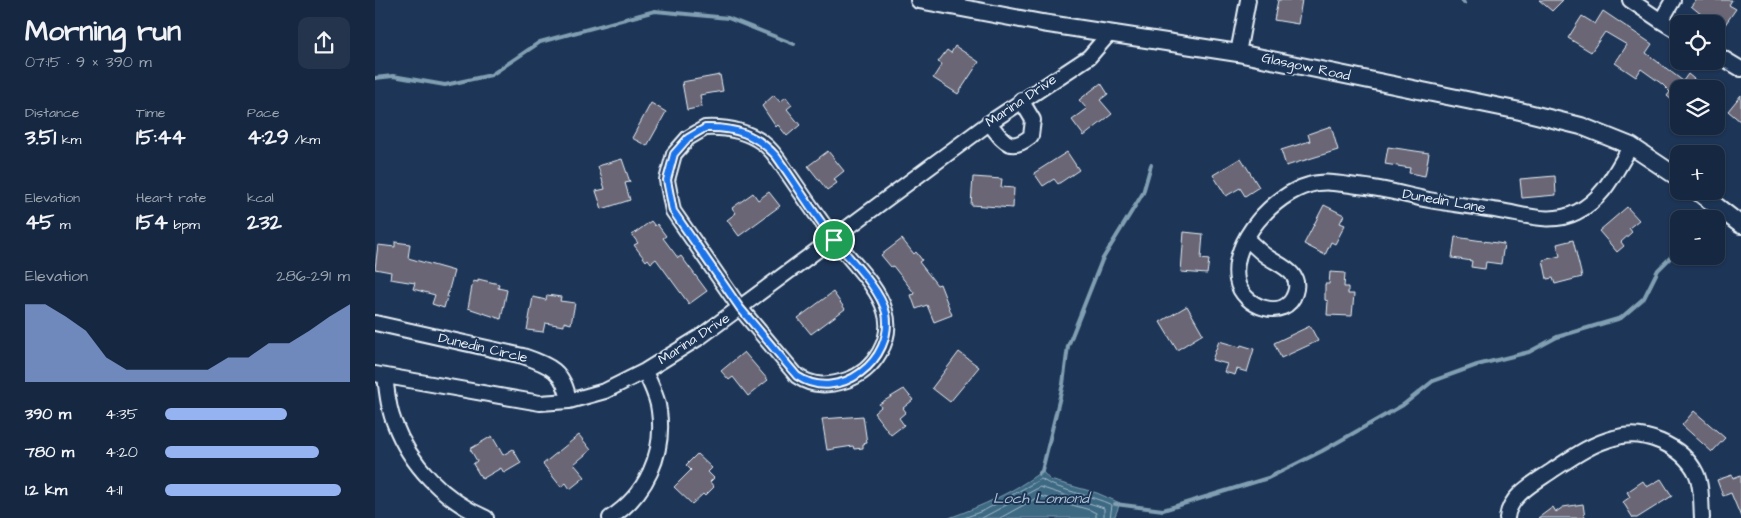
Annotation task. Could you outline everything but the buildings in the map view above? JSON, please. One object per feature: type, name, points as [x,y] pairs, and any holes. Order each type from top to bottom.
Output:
[{"type":"street","name":"Glasgow Road","points":[[919,0],[1109,34],[1238,52],[1581,126],[1631,146],[1670,172]]},
{"type":"street","points":[[1238,52],[1248,0]]},
{"type":"street","points":[[1630,0],[1670,26]]},
{"type":"street","points":[[1661,21],[1673,0]]},
{"type":"street","name":"Marina Drive","points":[[380,375],[540,403],[569,401],[605,391],[645,371],[693,342],[834,240],[989,122],[1089,57],[1109,34]]},
{"type":"street","points":[[1725,59],[1741,69]]},
{"type":"street","points":[[989,122],[1009,144],[1016,146],[1024,142],[1031,136],[1033,120],[1021,100]]},
{"type":"street","points":[[705,128],[741,131],[764,144],[776,156],[834,240],[877,294],[885,311],[887,330],[882,349],[870,366],[854,378],[842,382],[819,385],[807,383],[789,368],[740,308],[673,211],[667,180],[674,154],[688,138],[705,128]]},
{"type":"street","name":"Dunedin Lane","points":[[1246,239],[1294,275],[1298,286],[1294,298],[1281,308],[1267,309],[1253,305],[1237,281],[1242,245],[1246,239],[1258,221],[1275,202],[1294,190],[1311,184],[1329,182],[1542,219],[1561,218],[1577,212],[1603,192],[1631,146]]},
{"type":"street","points":[[1709,200],[1741,224]]},
{"type":"street","name":"Dunedin Circle","points":[[375,323],[523,356],[547,364],[561,376],[567,388],[569,401]]},
{"type":"street","points":[[610,518],[628,507],[641,491],[651,472],[657,451],[660,412],[645,371]]},
{"type":"street","points":[[380,375],[393,420],[403,443],[417,465],[443,491],[486,518]]},
{"type":"street","points":[[1507,518],[1508,510],[1519,496],[1548,474],[1585,450],[1600,442],[1617,437],[1641,437],[1666,443],[1684,456],[1697,474],[1702,518]]},
{"type":"water","name":"Loch Lomond","points":[[1042,471],[1050,480],[1097,493],[1120,503],[1115,516],[1107,518],[949,518],[997,498],[1020,486]]},
{"type":"waterway","points":[[375,78],[393,76],[445,85],[491,75],[540,42],[655,11],[728,18],[794,44]]},
{"type":"waterway","points":[[1039,474],[1042,471],[1063,384],[1068,346],[1102,260],[1143,193],[1151,165]]},
{"type":"waterway","points":[[1115,504],[1163,510],[1268,478],[1322,451],[1403,405],[1433,381],[1477,365],[1529,352],[1557,337],[1621,318],[1644,298],[1658,270],[1670,258]]},
{"type":"route","points":[[705,128],[732,129],[751,135],[776,156],[834,240],[877,294],[885,311],[887,330],[882,349],[870,366],[854,378],[842,382],[819,385],[807,383],[789,368],[740,308],[673,211],[667,180],[674,154],[688,138],[705,128]]}]
